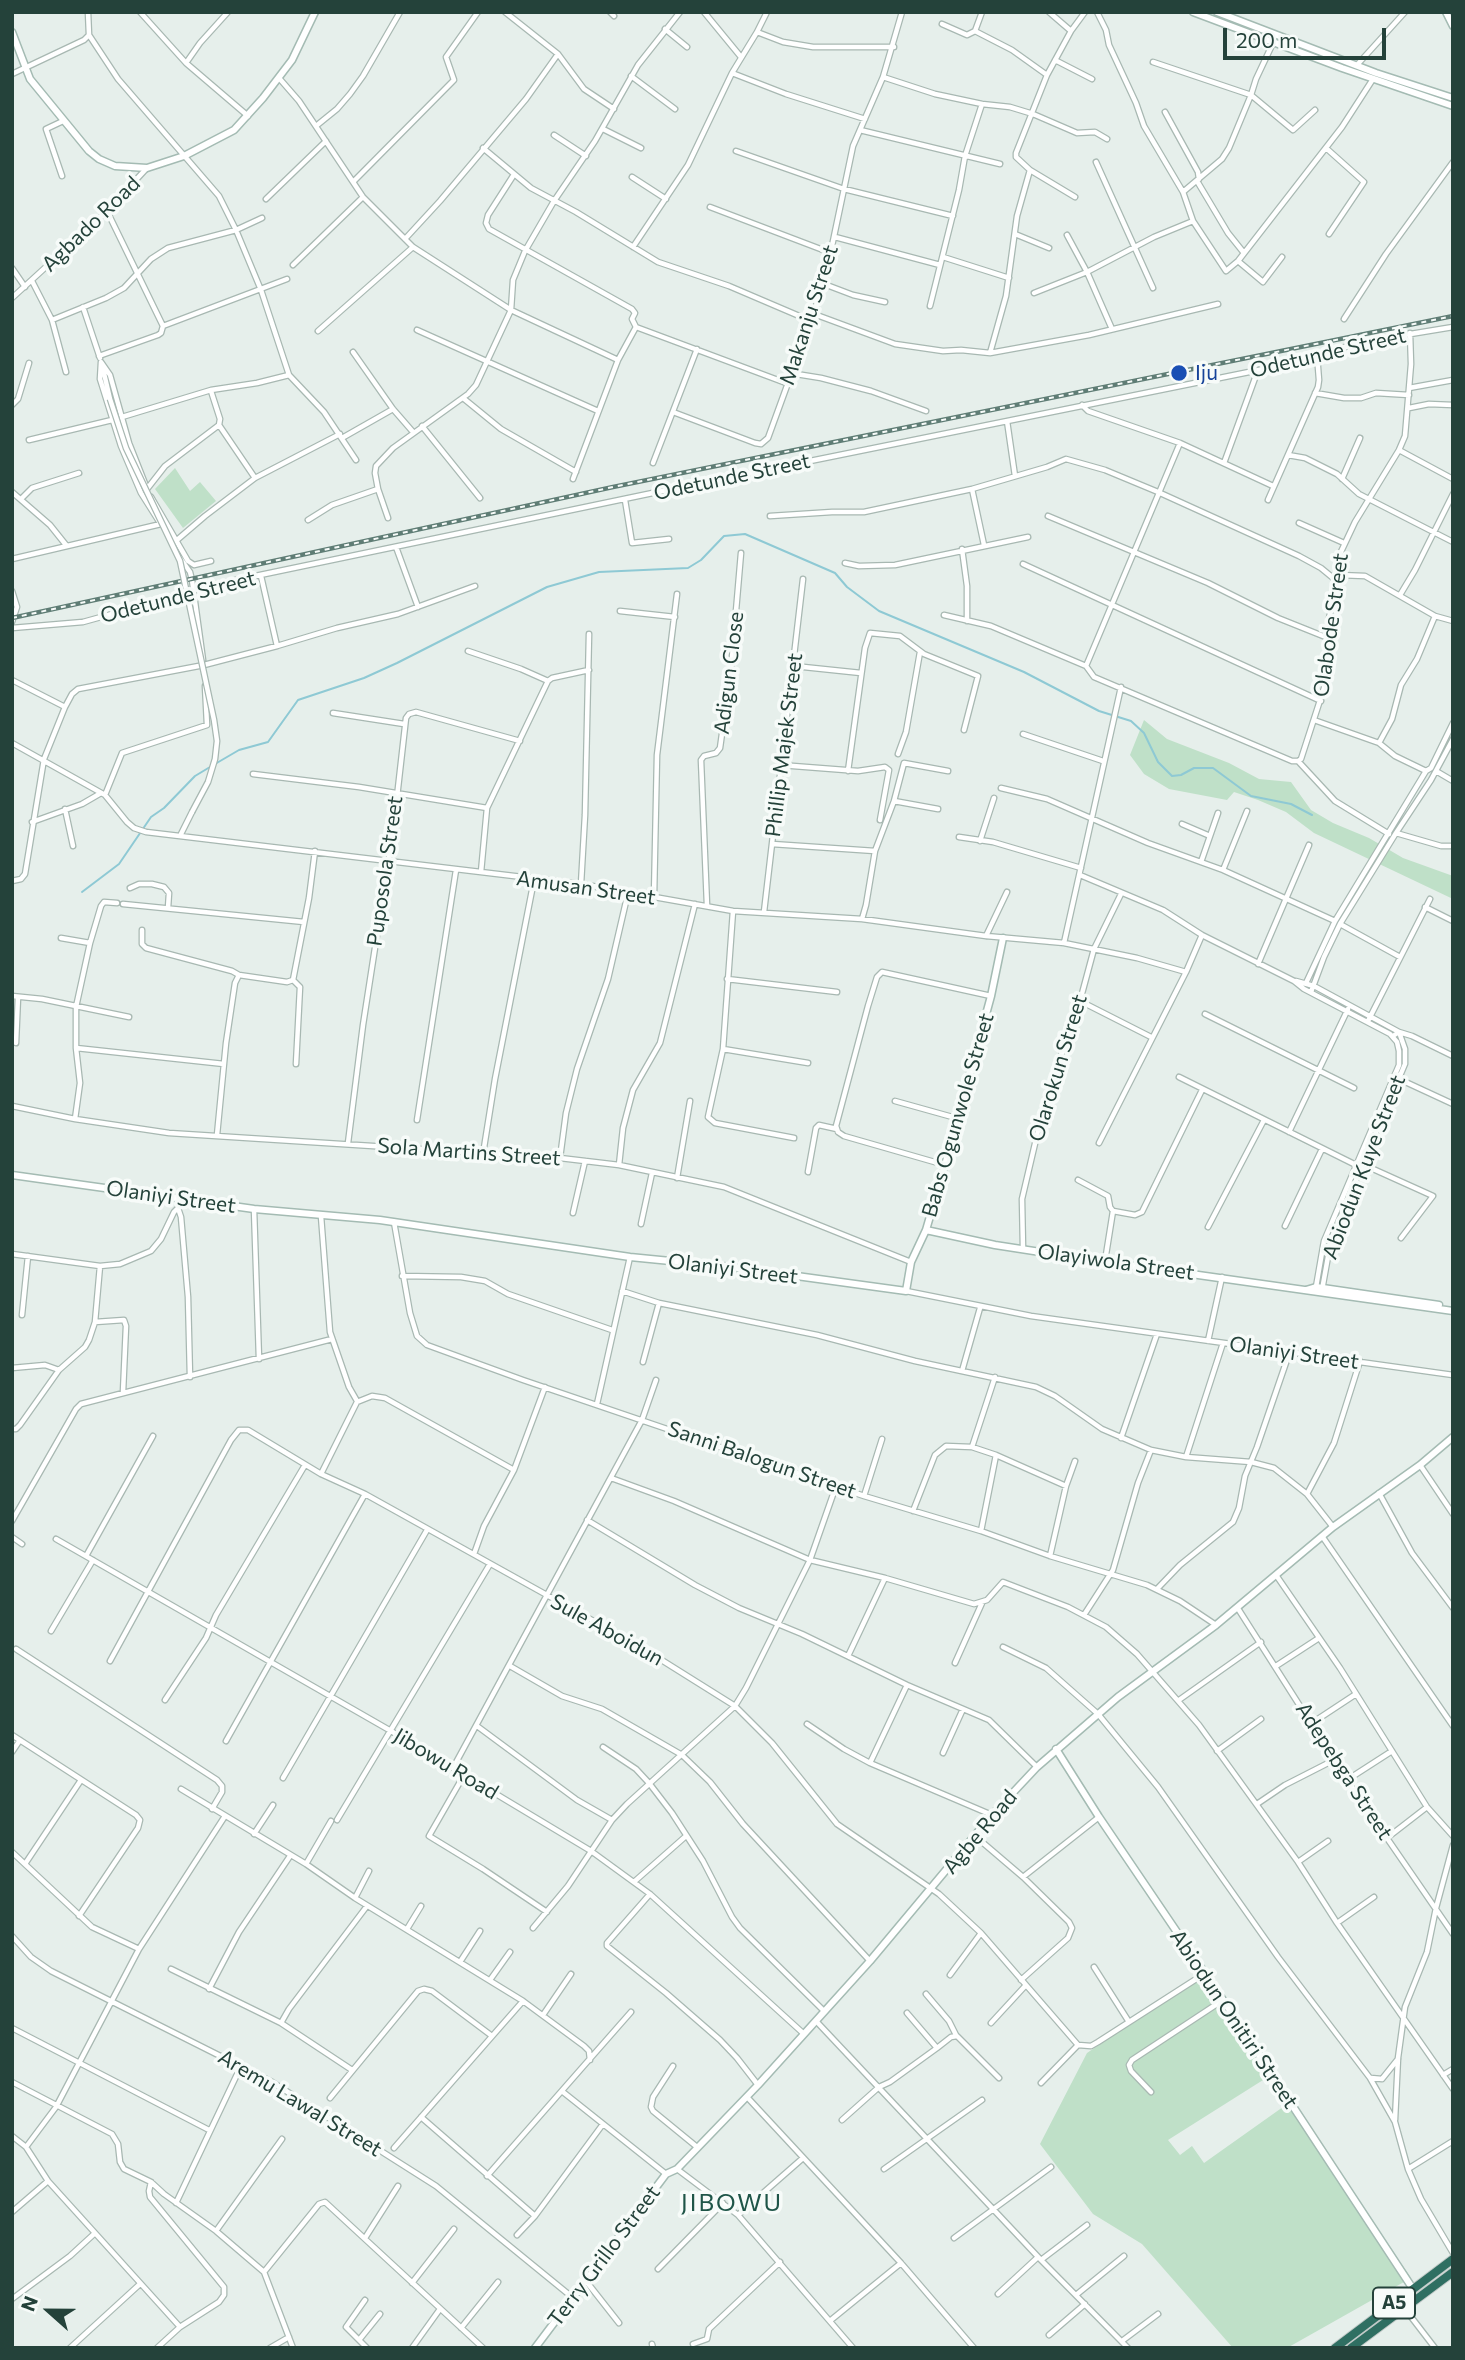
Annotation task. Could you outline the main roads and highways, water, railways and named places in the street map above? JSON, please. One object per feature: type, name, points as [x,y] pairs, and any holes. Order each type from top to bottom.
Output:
[{"type":"highway","name":"A5","points":[[1335,2348],[1453,2259]]},
{"type":"highway","name":"A5","points":[[1351,2348],[1453,2272]]},
{"type":"waterway","points":[[215,764],[239,750],[268,742],[298,700],[364,678],[547,587],[599,572],[688,568],[701,560],[724,536],[745,534],[835,573],[847,587],[879,611],[1024,672],[1099,711],[1131,721],[1144,733],[1158,762],[1172,776],[1181,775],[1194,768],[1213,768],[1251,796],[1291,804],[1312,815]]},
{"type":"waterway","points":[[82,892],[119,864],[151,817],[164,808],[195,776],[210,767]]},
{"type":"railway","points":[[12,618],[613,487],[1453,316]]},
{"type":"place","name":"Iju","points":[[1179,373]]},
{"type":"district","name":"JIBOWU","points":[[732,2203]]}]
